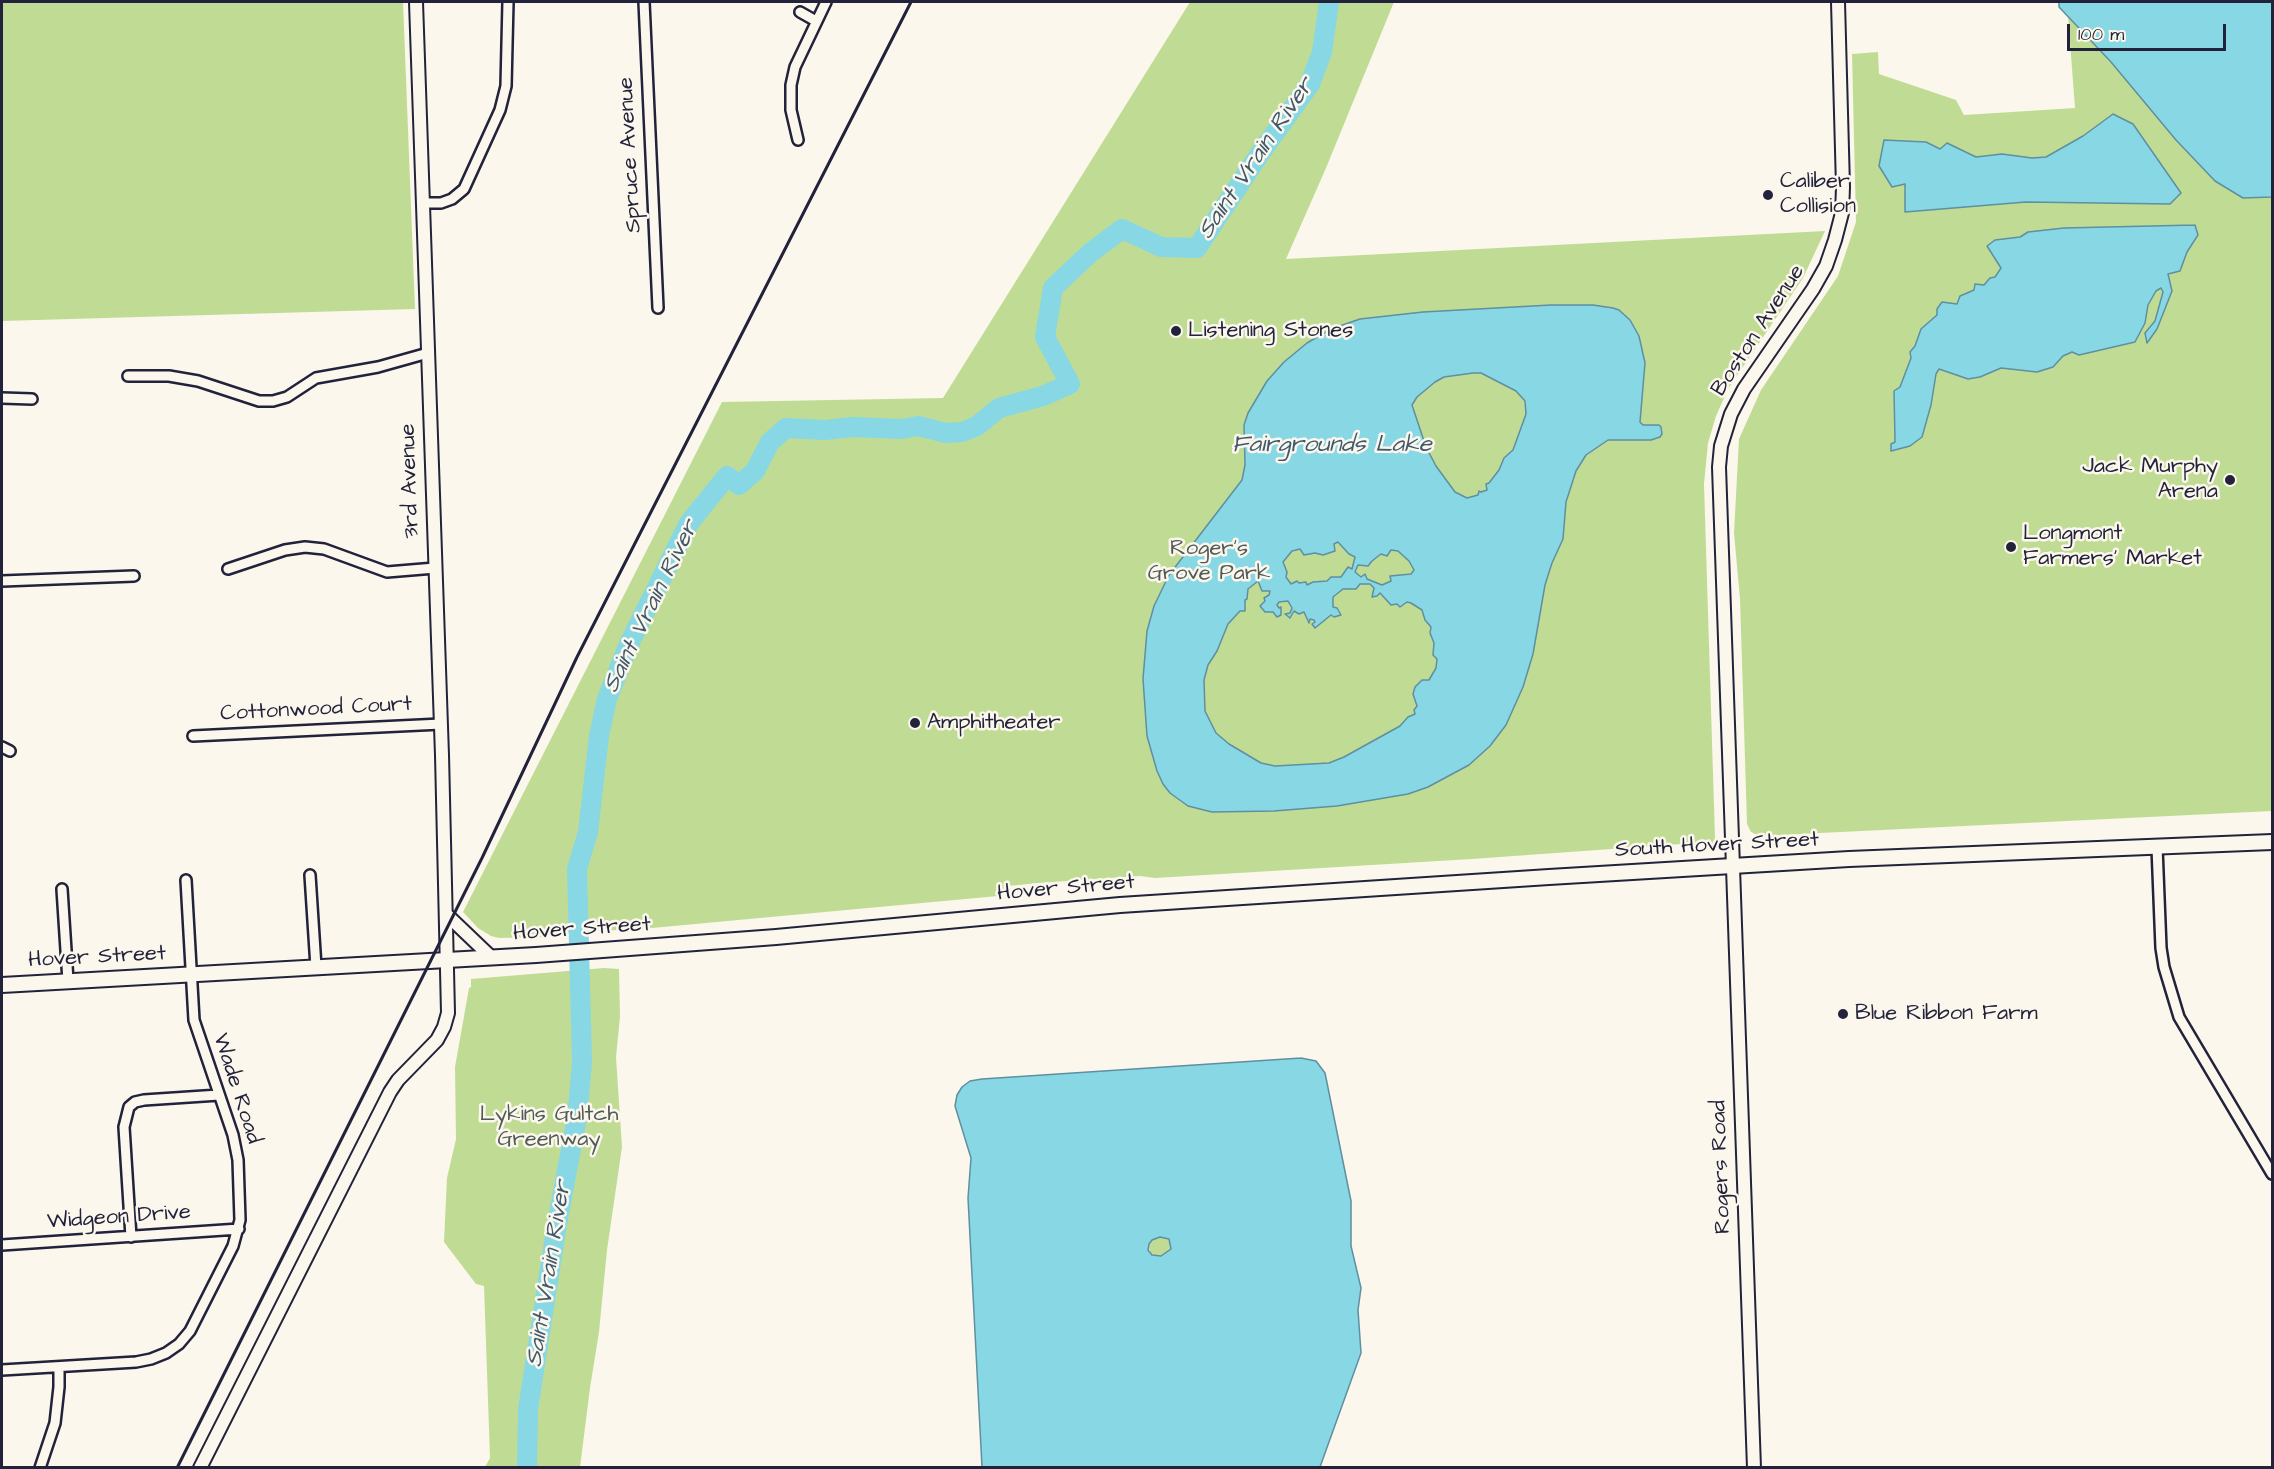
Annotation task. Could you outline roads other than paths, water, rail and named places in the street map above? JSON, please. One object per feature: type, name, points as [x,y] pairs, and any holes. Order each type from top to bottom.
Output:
[{"type":"main road","name":"South Hover Street","points":[[1164,902],[1732,865],[2272,842]]},
{"type":"main road","name":"Hover Street","points":[[2,985],[607,950],[1164,902]]},
{"type":"street","name":"3rd Avenue","points":[[200,1467],[390,1092],[398,1080],[437,1040],[442,1031],[449,1005],[416,2]]},
{"type":"street","points":[[422,203],[441,203],[452,199],[464,189],[498,113],[506,86],[508,2]]},
{"type":"street","name":"Spruce Avenue","points":[[644,2],[658,308]]},
{"type":"street","points":[[798,140],[791,110],[791,85],[795,67],[826,2]]},
{"type":"street","name":"Boston Avenue","points":[[1732,865],[1719,467],[1721,446],[1731,414],[1744,389],[1813,289],[1826,267],[1835,240],[1842,213],[1843,187],[1838,2]]},
{"type":"street","points":[[800,12],[816,21]]},
{"type":"street","points":[[128,376],[169,376],[198,381],[259,401],[273,401],[287,396],[316,378],[378,367],[428,352]]},
{"type":"street","points":[[2,398],[32,399]]},
{"type":"street","points":[[228,569],[285,550],[305,547],[324,549],[387,572],[435,568]]},
{"type":"street","points":[[2,581],[134,576]]},
{"type":"street","name":"Cottonwood Court","points":[[193,736],[441,724]]},
{"type":"street","points":[[2157,847],[2161,948],[2166,976],[2179,1017],[2272,1174]]},
{"type":"street","name":"Rogers Road","points":[[1732,865],[1754,1467]]},
{"type":"street","points":[[310,874],[316,967]]},
{"type":"street","name":"Wade Road","points":[[2,1370],[144,1361],[159,1356],[179,1344],[190,1331],[226,1260],[238,1229],[240,1192],[237,1154],[219,1095],[196,1033],[186,880]]},
{"type":"street","points":[[62,890],[68,981]]},
{"type":"street","points":[[446,914],[491,957]]},
{"type":"street","points":[[131,1237],[124,1126],[128,1108],[139,1100],[219,1095]]},
{"type":"street","name":"Widgeon Drive","points":[[2,1245],[238,1229]]},
{"type":"street","points":[[40,1467],[55,1424],[58,1367]]},
{"type":"water","points":[[2059,2],[2272,2],[2272,197],[2243,198],[2215,181],[2176,140],[2111,62],[2059,7]]},
{"type":"water","points":[[2113,114],[2133,124],[2181,193],[2170,204],[2026,202],[1905,212],[1905,184],[1892,187],[1879,166],[1884,140],[1926,142],[1940,149],[1947,143],[1976,157],[2002,154],[2032,158],[2046,157],[2083,136]]},
{"type":"water","points":[[2195,225],[2198,235],[2187,252],[2180,271],[2168,274],[2172,291],[2157,329],[2147,343],[2145,333],[2155,321],[2163,292],[2161,288],[2156,291],[2148,305],[2145,323],[2135,342],[2079,355],[2072,352],[2063,356],[2053,367],[2037,372],[2001,368],[1980,377],[1968,379],[1939,369],[1922,437],[1910,446],[1891,451],[1891,444],[1895,442],[1894,391],[1900,387],[1911,358],[1910,352],[1915,346],[1921,329],[1937,315],[1937,309],[1942,302],[1957,304],[1960,296],[1974,290],[1975,284],[1984,285],[1990,278],[1995,277],[2001,268],[1987,246],[1995,240],[2020,237],[2028,232],[2064,228]]},
{"type":"water","name":"Fairgrounds Lake","points":[[1551,305],[1593,305],[1619,310],[1630,320],[1639,336],[1645,363],[1640,422],[1643,425],[1659,425],[1662,434],[1651,440],[1608,440],[1586,455],[1576,471],[1566,502],[1563,539],[1545,585],[1533,654],[1523,687],[1506,725],[1490,746],[1469,765],[1428,787],[1408,794],[1337,806],[1274,811],[1212,812],[1188,806],[1170,793],[1163,784],[1147,736],[1143,679],[1147,631],[1154,606],[1169,575],[1242,480],[1245,465],[1244,425],[1248,413],[1267,381],[1284,362],[1307,343],[1331,329],[1360,319],[1423,312]],"holes":[[[1481,373],[1516,391],[1525,401],[1526,414],[1513,450],[1504,458],[1499,470],[1486,484],[1487,490],[1479,491],[1478,495],[1467,498],[1455,492],[1436,466],[1426,447],[1412,405],[1417,397],[1444,377]],[[1338,542],[1355,557],[1352,569],[1348,567],[1341,577],[1331,577],[1327,581],[1307,585],[1306,582],[1297,581],[1291,584],[1286,577],[1287,572],[1283,562],[1292,551],[1300,549],[1304,555],[1315,553],[1323,555],[1335,551],[1334,544]],[[1391,550],[1398,551],[1409,561],[1414,570],[1411,574],[1390,576],[1391,581],[1382,585],[1367,579],[1365,574],[1361,577],[1355,572],[1358,565],[1368,566],[1381,554],[1387,556]],[[1258,581],[1262,591],[1270,591],[1260,606],[1265,612],[1273,612],[1277,617],[1281,615],[1281,607],[1277,605],[1279,602],[1288,601],[1292,608],[1290,613],[1285,614],[1290,618],[1294,611],[1299,614],[1304,612],[1309,623],[1310,619],[1314,620],[1312,624],[1315,628],[1331,615],[1334,617],[1341,615],[1337,608],[1333,607],[1333,597],[1343,589],[1356,589],[1360,584],[1370,584],[1374,588],[1372,597],[1380,593],[1391,605],[1397,604],[1400,607],[1407,602],[1422,610],[1425,620],[1431,627],[1430,633],[1434,643],[1433,655],[1437,659],[1436,668],[1429,680],[1422,680],[1415,687],[1413,694],[1417,706],[1414,710],[1415,714],[1408,717],[1400,726],[1329,763],[1275,766],[1261,763],[1229,744],[1216,733],[1205,711],[1204,680],[1208,665],[1217,651],[1228,624],[1240,611],[1245,611],[1248,589]]]},
{"type":"water","points":[[1301,1058],[1316,1061],[1325,1073],[1351,1201],[1351,1246],[1361,1288],[1358,1310],[1361,1353],[1320,1467],[982,1467],[968,1198],[971,1158],[955,1106],[957,1095],[962,1087],[970,1081]],"holes":[[[1160,1237],[1169,1239],[1171,1249],[1161,1256],[1152,1255],[1148,1250],[1152,1240]]]},
{"type":"waterway","name":"Saint Vrain River","points":[[527,1468],[528,1409],[557,1224],[577,1117],[582,1062],[577,869],[588,832],[599,736],[607,699],[629,644],[689,523],[727,476],[739,485],[755,471],[770,442],[786,428],[902,429],[918,426],[946,433],[962,432],[977,426],[999,408],[1043,396],[1070,384],[1045,337],[1053,288],[1090,253],[1122,229],[1161,247],[1197,248],[1310,84],[1322,52],[1329,2]]},
{"type":"railway","points":[[177,1468],[482,858],[577,657],[911,2]]},
{"type":"place","name":"Caliber Collision","points":[[1768,195]]},
{"type":"place","name":"Listening Stones","points":[[1176,331]]},
{"type":"place","name":"Jack Murphy Arena","points":[[2230,480]]},
{"type":"place","name":"Longmont Farmers' Market","points":[[2011,547]]},
{"type":"place","name":"Amphitheater","points":[[915,723]]},
{"type":"place","name":"Blue Ribbon Farm","points":[[1843,1014]]},
{"type":"park label","name":"Roger's Grove Park","points":[[1209,562]]},
{"type":"park label","name":"Lykins Gultch Greenway","points":[[549,1128]]}]
